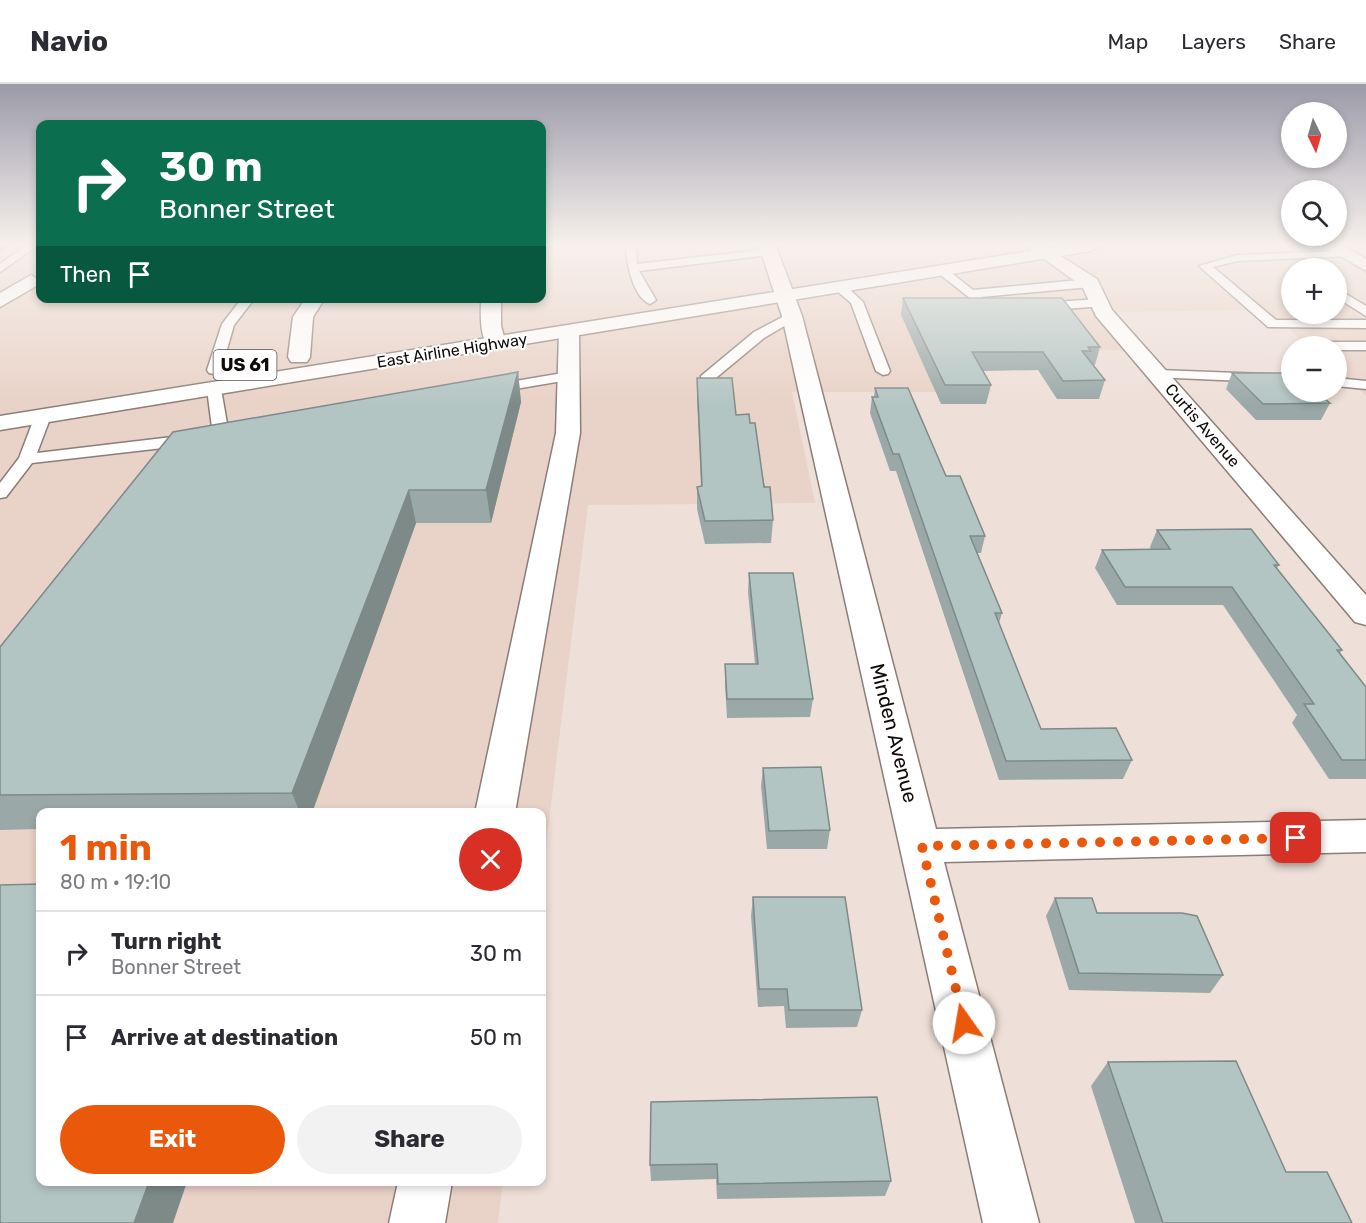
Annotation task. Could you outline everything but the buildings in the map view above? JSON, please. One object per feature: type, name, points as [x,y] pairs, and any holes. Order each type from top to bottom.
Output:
[{"type":"main road","name":"East Airline Highway","points":[[0,403],[214,379],[493,335],[650,300],[663,299]]},
{"type":"main road","name":"East Airline Highway","points":[[0,423],[44,416],[214,379],[298,357],[493,335],[569,332],[744,299]]},
{"type":"main road","name":"Minden Avenue","points":[[790,299],[1011,1223]]},
{"type":"main road","name":"Curtis Avenue","points":[[1092,299],[1366,615]]},
{"type":"main road","points":[[298,357],[303,317],[313,303]]},
{"type":"main road","points":[[491,303],[493,335]]},
{"type":"main road","points":[[496,808],[568,433],[569,332]]},
{"type":"main road","points":[[922,846],[1366,836]]},
{"type":"main road","points":[[417,1223],[424,1186]]},
{"type":"lane","points":[[706,378],[759,335],[783,299]]},
{"type":"lane","points":[[854,299],[857,302],[883,371]]},
{"type":"lane","points":[[977,299],[990,310],[1076,299]]},
{"type":"lane","points":[[1244,299],[1273,324],[1366,324]]},
{"type":"lane","points":[[1348,299],[1366,312]]},
{"type":"lane","points":[[27,459],[139,448],[227,434],[214,379],[228,324],[245,303]]},
{"type":"lane","points":[[1347,346],[1366,346]]},
{"type":"lane","points":[[1158,374],[1281,379]]},
{"type":"lane","points":[[476,392],[568,376]]},
{"type":"lane","points":[[1347,383],[1366,385]]},
{"type":"lane","points":[[0,493],[34,450],[44,416]]},
{"type":"shaded area","points":[[0,299],[36,299],[36,303],[546,303],[546,299],[1281,299],[1281,322],[1267,310],[1104,312],[1128,350],[971,352],[992,392],[792,392],[815,503],[588,505],[546,845],[546,808],[36,808],[36,1186],[503,1186],[498,1223],[0,1223]]},
{"type":"shaded area","points":[[1347,299],[1366,299],[1366,396],[1347,379],[1347,336],[1297,336],[1283,324],[1347,324]]},
{"type":"route","points":[[964,1023],[922,846],[1296,838]]}]
